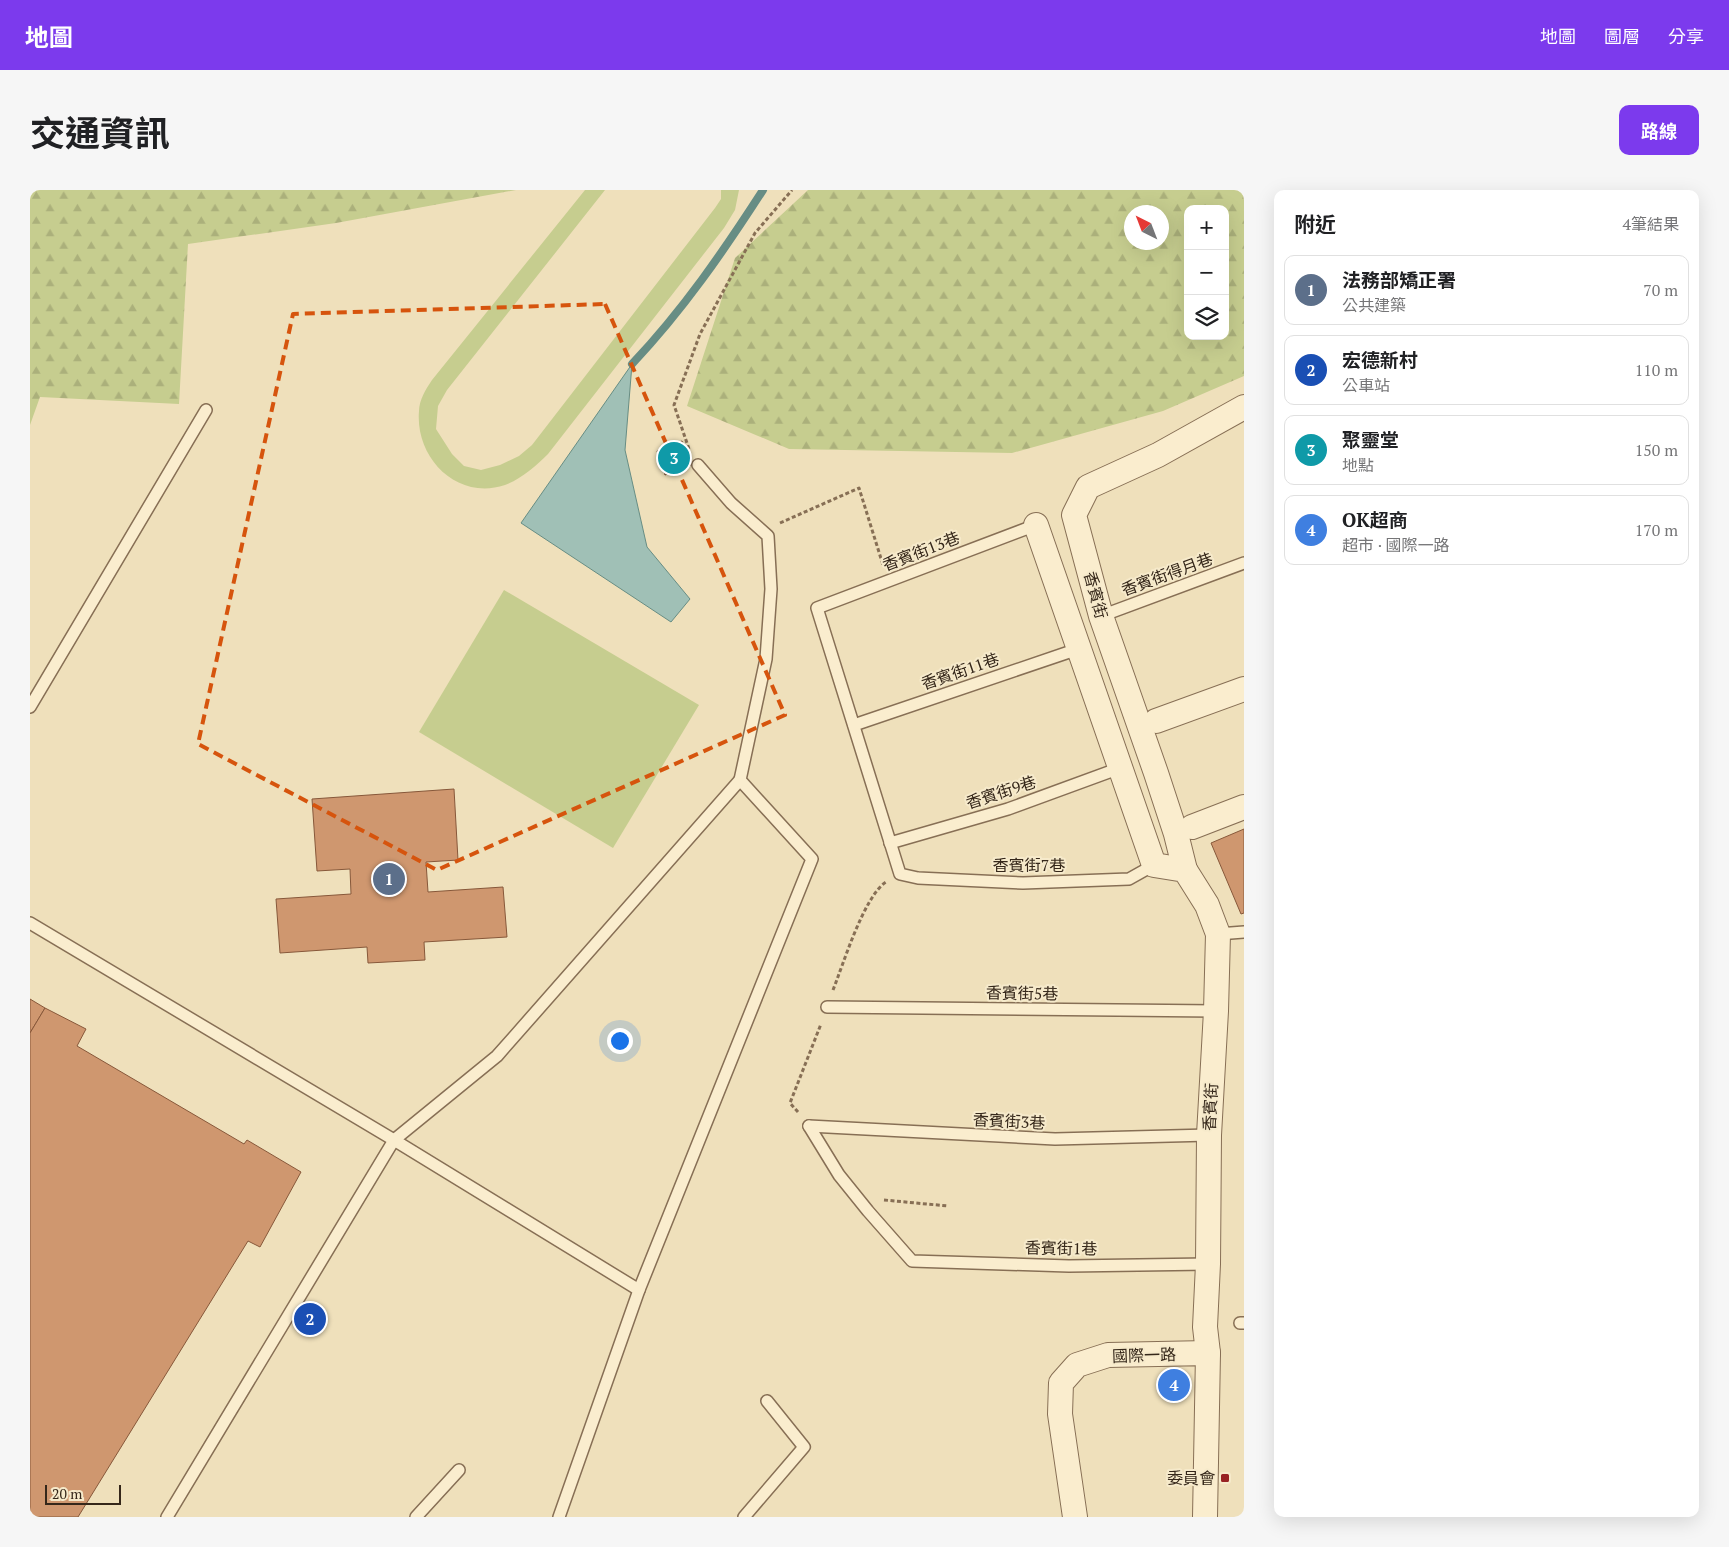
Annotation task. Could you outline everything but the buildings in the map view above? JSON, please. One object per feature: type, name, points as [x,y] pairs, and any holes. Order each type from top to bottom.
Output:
[{"type":"street","name":"香賓街","points":[[1208,1353],[1206,1327],[1209,1135],[1218,934],[1207,905],[1185,870],[1156,773],[1101,616],[1074,515],[1088,487],[1158,455],[1244,406]]},
{"type":"street","name":"香賓街","points":[[1036,525],[1154,864]]},
{"type":"street","points":[[1156,721],[1244,689]]},
{"type":"street","points":[[1192,827],[1244,807]]},
{"type":"street","points":[[1154,864],[1185,870]]},
{"type":"street","points":[[1205,1517],[1208,1353]]},
{"type":"street","name":"國際一路","points":[[1075,1517],[1060,1414],[1061,1383],[1077,1364],[1108,1355],[1208,1353]]},
{"type":"lane","points":[[30,708],[206,410]]},
{"type":"lane","points":[[167,1517],[394,1140],[498,1056],[740,780],[766,659],[771,589],[768,536],[730,503],[698,465]]},
{"type":"lane","name":"香賓街13巷","points":[[854,724],[817,608],[1036,525]]},
{"type":"lane","name":"香賓街得月巷","points":[[1101,616],[1244,563]]},
{"type":"lane","name":"香賓街11巷","points":[[854,724],[1078,649]]},
{"type":"lane","points":[[854,724],[900,874]]},
{"type":"lane","name":"香賓街9巷","points":[[890,843],[1008,808],[1120,768]]},
{"type":"lane","points":[[559,1517],[639,1290],[812,859],[740,780]]},
{"type":"lane","name":"香賓街7巷","points":[[900,874],[918,878],[1023,883],[1129,878],[1154,864]]},
{"type":"lane","points":[[30,923],[394,1140],[639,1290]]},
{"type":"lane","points":[[1218,934],[1244,932]]},
{"type":"lane","name":"香賓街5巷","points":[[827,1007],[1216,1011]]},
{"type":"lane","points":[[809,1126],[839,1174],[858,1198]]},
{"type":"lane","name":"香賓街3巷","points":[[809,1126],[1055,1139],[1209,1135]]},
{"type":"lane","name":"香賓街1巷","points":[[858,1198],[912,1261],[1069,1266],[1208,1264]]},
{"type":"lane","points":[[744,1517],[804,1447],[767,1401]]},
{"type":"lane","points":[[416,1517],[459,1470]]},
{"type":"path","points":[[698,465],[688,447],[674,404],[700,334],[755,233],[792,190]]},
{"type":"path","points":[[762,531],[859,488],[888,581]]},
{"type":"path","points":[[809,1126],[790,1103],[868,903],[881,885],[900,874]]},
{"type":"path","points":[[858,1198],[948,1206]]},
{"type":"highlighted area","points":[[605,304],[785,715],[437,870],[198,744],[293,314]]},
{"type":"green space","points":[[30,190],[516,190],[336,223],[188,244],[179,404],[40,397],[30,425]]},
{"type":"green space","points":[[585,190],[605,190],[447,390],[438,406],[436,429],[452,454],[464,466],[481,470],[500,465],[519,456],[532,445],[715,208],[721,199],[721,190],[739,190],[735,210],[724,228],[548,454],[528,472],[505,485],[487,488],[471,487],[456,481],[442,472],[424,445],[419,411],[423,395],[432,380]]},
{"type":"green space","points":[[808,190],[1244,190],[1244,376],[1163,411],[1012,453],[789,449],[687,406],[735,258]]},
{"type":"green space","points":[[504,590],[699,705],[613,848],[419,732]]},
{"type":"water","points":[[632,364],[625,450],[647,547],[690,599],[671,622],[521,523]]},
{"type":"waterway","points":[[632,364],[651,344],[702,280],[763,190]]},
{"type":"place","name":"聚靈堂","points":[[674,458]]},
{"type":"place","name":"法務部矯正署","points":[[389,879]]},
{"type":"place","name":"宏德新村","points":[[310,1319]]},
{"type":"place","name":"OK超商","points":[[1174,1385]]},
{"type":"place","name":"委員會","points":[[1225,1478]]}]
